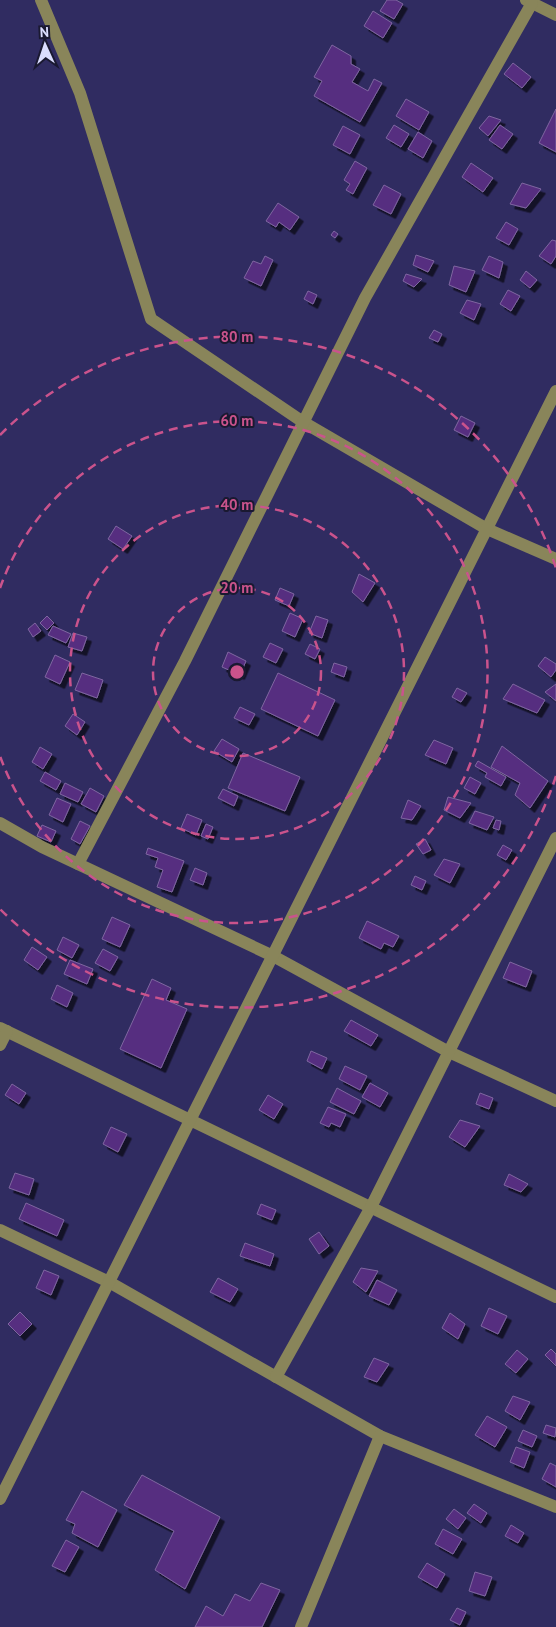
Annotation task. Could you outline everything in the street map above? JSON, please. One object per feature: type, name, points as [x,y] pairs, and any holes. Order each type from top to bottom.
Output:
[{"type":"street","points":[[41,0],[80,92],[151,318],[303,422],[487,529],[556,559]]},
{"type":"street","points":[[78,864],[185,661],[365,298],[529,1],[556,15]]},
{"type":"street","points":[[0,1499],[556,391]]},
{"type":"street","points":[[0,823],[42,847],[273,956],[449,1052],[556,1101]]},
{"type":"street","points":[[276,1377],[371,1207],[556,838]]},
{"type":"street","points":[[0,1045],[4,1030],[556,1297]]},
{"type":"street","points":[[0,1230],[109,1282],[380,1436],[556,1507]]},
{"type":"street","points":[[301,1627],[380,1436]]},
{"type":"building","points":[[387,0],[396,0],[403,4],[394,19],[380,11]]},
{"type":"building","points":[[373,11],[392,23],[383,38],[364,26]]},
{"type":"building","points":[[332,45],[351,56],[351,64],[360,69],[352,82],[368,91],[374,79],[382,83],[360,122],[314,96],[322,81],[314,77]]},
{"type":"building","points":[[513,63],[531,77],[522,88],[504,74]]},
{"type":"building","points":[[406,99],[429,112],[419,130],[396,116]]},
{"type":"building","points":[[556,109],[556,152],[539,143]]},
{"type":"building","points":[[489,116],[501,120],[488,136],[479,128]]},
{"type":"building","points":[[394,125],[409,134],[401,147],[386,138]]},
{"type":"building","points":[[500,125],[513,134],[502,149],[489,140]]},
{"type":"building","points":[[343,126],[360,135],[350,154],[333,145]]},
{"type":"building","points":[[418,132],[432,141],[423,158],[408,149]]},
{"type":"building","points":[[355,161],[367,168],[353,194],[346,190],[350,184],[344,180]]},
{"type":"building","points":[[471,163],[493,178],[483,192],[462,177]]},
{"type":"building","points":[[522,183],[541,189],[526,208],[510,204]]},
{"type":"building","points":[[384,185],[401,194],[391,214],[373,205]]},
{"type":"building","points":[[278,203],[299,217],[290,230],[279,222],[276,227],[266,221]]},
{"type":"building","points":[[506,222],[518,229],[509,245],[496,238]]},
{"type":"building","points":[[334,231],[338,234],[335,238],[331,235]]},
{"type":"building","points":[[552,240],[556,241],[556,256],[551,264],[539,256]]},
{"type":"building","points":[[416,255],[434,261],[428,272],[413,265]]},
{"type":"building","points":[[265,256],[273,260],[261,286],[244,278],[253,261],[261,264]]},
{"type":"building","points":[[489,256],[503,262],[499,278],[482,270]]},
{"type":"building","points":[[454,266],[475,271],[466,292],[449,285]]},
{"type":"building","points":[[526,271],[537,280],[530,288],[520,280]]},
{"type":"building","points":[[406,274],[422,279],[414,287],[403,281]]},
{"type":"building","points":[[508,290],[520,296],[511,311],[500,304]]},
{"type":"building","points":[[308,291],[317,295],[313,304],[304,299]]},
{"type":"building","points":[[467,300],[481,304],[474,320],[460,313]]},
{"type":"building","points":[[434,330],[442,334],[438,342],[429,338]]},
{"type":"building","points":[[461,416],[475,423],[468,437],[454,430]]},
{"type":"building","points":[[116,526],[132,536],[123,549],[108,539]]},
{"type":"building","points":[[359,574],[375,583],[363,602],[352,592]]},
{"type":"building","points":[[280,588],[294,594],[289,606],[275,600]]},
{"type":"building","points":[[290,613],[303,619],[295,637],[282,631]]},
{"type":"building","points":[[47,616],[54,623],[47,630],[40,623]]},
{"type":"building","points":[[316,616],[328,620],[322,638],[309,633]]},
{"type":"building","points":[[35,623],[41,631],[33,637],[28,629]]},
{"type":"building","points":[[53,626],[71,634],[66,643],[48,635]]},
{"type":"building","points":[[73,633],[87,637],[82,651],[68,647]]},
{"type":"building","points":[[270,643],[283,649],[276,663],[263,657]]},
{"type":"building","points":[[310,644],[320,649],[315,659],[305,654]]},
{"type":"building","points":[[228,652],[246,661],[240,675],[222,667]]},
{"type":"building","points":[[55,655],[70,662],[60,684],[45,677]]},
{"type":"building","points":[[545,657],[556,664],[556,670],[551,677],[538,666]]},
{"type":"building","points":[[334,663],[347,667],[344,677],[331,672]]},
{"type":"building","points":[[82,673],[103,680],[97,698],[75,690]]},
{"type":"building","points":[[278,673],[335,700],[318,736],[261,709]]},
{"type":"building","points":[[513,684],[545,700],[537,713],[503,699]]},
{"type":"building","points":[[556,684],[556,701],[545,692]]},
{"type":"building","points":[[457,688],[467,693],[461,702],[452,697]]},
{"type":"building","points":[[240,707],[255,714],[249,725],[234,718]]},
{"type":"building","points":[[73,714],[85,722],[77,735],[65,726]]},
{"type":"building","points":[[222,739],[239,749],[232,762],[214,751]]},
{"type":"building","points":[[434,740],[453,748],[446,764],[425,755]]},
{"type":"building","points":[[502,746],[548,781],[530,808],[515,795],[520,783],[491,767]]},
{"type":"building","points":[[40,747],[52,754],[43,769],[32,762]]},
{"type":"building","points":[[243,753],[300,777],[285,811],[228,788]]},
{"type":"building","points":[[478,761],[506,777],[501,786],[485,777],[487,773],[475,766]]},
{"type":"building","points":[[45,772],[61,781],[56,790],[40,781]]},
{"type":"building","points":[[470,777],[481,783],[475,794],[464,788]]},
{"type":"building","points":[[65,783],[83,792],[78,802],[60,794]]},
{"type":"building","points":[[90,788],[104,796],[96,812],[81,804]]},
{"type":"building","points":[[223,789],[238,796],[234,806],[218,798]]},
{"type":"building","points":[[448,797],[471,803],[460,818],[444,810]]},
{"type":"building","points":[[57,798],[71,804],[63,822],[49,815]]},
{"type":"building","points":[[408,800],[421,806],[412,820],[401,818]]},
{"type":"building","points":[[475,811],[494,817],[487,830],[469,823]]},
{"type":"building","points":[[187,814],[202,820],[196,835],[181,828]]},
{"type":"building","points":[[496,820],[501,821],[499,830],[493,828]]},
{"type":"building","points":[[80,821],[90,826],[80,844],[71,839]]},
{"type":"building","points":[[206,824],[213,827],[208,839],[201,836]]},
{"type":"building","points":[[42,825],[56,831],[51,842],[37,836]]},
{"type":"building","points":[[425,839],[431,850],[423,854],[416,844]]},
{"type":"building","points":[[503,845],[512,850],[506,860],[497,855]]},
{"type":"building","points":[[148,848],[184,861],[172,892],[157,887],[163,870],[155,867],[158,858],[146,854]]},
{"type":"building","points":[[444,859],[460,864],[450,883],[434,875]]},
{"type":"building","points":[[195,868],[207,873],[203,885],[190,880]]},
{"type":"building","points":[[415,876],[426,881],[422,890],[411,885]]},
{"type":"building","points":[[112,917],[130,925],[120,947],[102,939]]},
{"type":"building","points":[[367,921],[399,936],[393,947],[384,943],[381,949],[359,938]]},
{"type":"building","points":[[63,937],[79,945],[72,958],[57,950]]},
{"type":"building","points":[[32,947],[47,957],[38,970],[24,960]]},
{"type":"building","points":[[103,949],[118,957],[110,971],[95,963]]},
{"type":"building","points":[[70,960],[93,969],[87,984],[64,974]]},
{"type":"building","points":[[510,962],[532,971],[526,987],[503,978]]},
{"type":"building","points":[[152,979],[171,988],[166,1000],[187,1009],[161,1068],[120,1049]]},
{"type":"building","points":[[57,985],[73,993],[67,1007],[51,999]]},
{"type":"building","points":[[351,1020],[378,1035],[371,1046],[344,1031]]},
{"type":"building","points":[[311,1051],[327,1058],[322,1069],[307,1061]]},
{"type":"building","points":[[345,1066],[367,1076],[360,1090],[339,1079]]},
{"type":"building","points":[[370,1083],[388,1093],[380,1107],[362,1097]]},
{"type":"building","points":[[12,1084],[26,1093],[19,1104],[5,1095]]},
{"type":"building","points":[[337,1088],[361,1101],[354,1114],[330,1102]]},
{"type":"building","points":[[480,1093],[493,1098],[489,1109],[476,1104]]},
{"type":"building","points":[[268,1095],[283,1104],[274,1119],[259,1110]]},
{"type":"building","points":[[328,1107],[346,1114],[340,1127],[331,1123],[329,1127],[320,1123]]},
{"type":"building","points":[[460,1120],[480,1126],[465,1147],[449,1137]]},
{"type":"building","points":[[111,1127],[127,1134],[118,1152],[103,1144]]},
{"type":"building","points":[[15,1173],[34,1179],[29,1195],[9,1188]]},
{"type":"building","points":[[509,1174],[528,1184],[521,1192],[504,1185]]},
{"type":"building","points":[[26,1203],[64,1220],[57,1236],[19,1219]]},
{"type":"building","points":[[261,1204],[276,1210],[272,1220],[257,1214]]},
{"type":"building","points":[[319,1232],[329,1246],[319,1254],[309,1239]]},
{"type":"building","points":[[245,1243],[274,1254],[270,1266],[240,1256]]},
{"type":"building","points":[[361,1268],[378,1271],[366,1292],[353,1282]]},
{"type":"building","points":[[44,1270],[59,1276],[51,1295],[36,1288]]},
{"type":"building","points":[[218,1278],[238,1289],[230,1302],[210,1292]]},
{"type":"building","points":[[377,1280],[397,1290],[389,1305],[369,1296]]},
{"type":"building","points":[[489,1308],[507,1316],[498,1334],[481,1326]]},
{"type":"building","points":[[20,1312],[32,1324],[20,1336],[8,1324]]},
{"type":"building","points":[[450,1313],[465,1324],[458,1339],[442,1328]]},
{"type":"building","points":[[551,1349],[556,1354],[556,1366],[545,1355]]},
{"type":"building","points":[[517,1350],[528,1359],[516,1373],[505,1364]]},
{"type":"building","points":[[374,1358],[389,1364],[377,1382],[364,1377]]},
{"type":"building","points":[[513,1396],[530,1402],[520,1420],[505,1411]]},
{"type":"building","points":[[487,1416],[507,1427],[495,1447],[475,1435]]},
{"type":"building","points":[[546,1425],[556,1428],[555,1437],[543,1433]]},
{"type":"building","points":[[523,1430],[537,1436],[532,1447],[518,1441]]},
{"type":"building","points":[[516,1447],[530,1452],[524,1468],[510,1462]]},
{"type":"building","points":[[550,1463],[556,1466],[556,1487],[542,1479]]},
{"type":"building","points":[[142,1475],[220,1517],[185,1589],[155,1570],[174,1531],[124,1505]]},
{"type":"building","points":[[82,1491],[117,1510],[98,1547],[72,1533],[75,1524],[66,1520]]},
{"type":"building","points":[[474,1504],[487,1513],[481,1523],[467,1513]]},
{"type":"building","points":[[454,1509],[466,1518],[458,1529],[446,1519]]},
{"type":"building","points":[[511,1525],[524,1533],[518,1543],[505,1536]]},
{"type":"building","points":[[443,1529],[462,1539],[453,1554],[435,1544]]},
{"type":"building","points":[[66,1540],[79,1547],[65,1572],[52,1566]]},
{"type":"building","points":[[427,1563],[445,1574],[437,1588],[418,1577]]},
{"type":"building","points":[[475,1572],[492,1577],[485,1596],[469,1591]]},
{"type":"building","points":[[261,1583],[280,1590],[262,1627],[195,1627],[206,1606],[223,1616],[235,1594],[250,1601]]},
{"type":"building","points":[[457,1608],[466,1612],[460,1625],[450,1620]]}]
